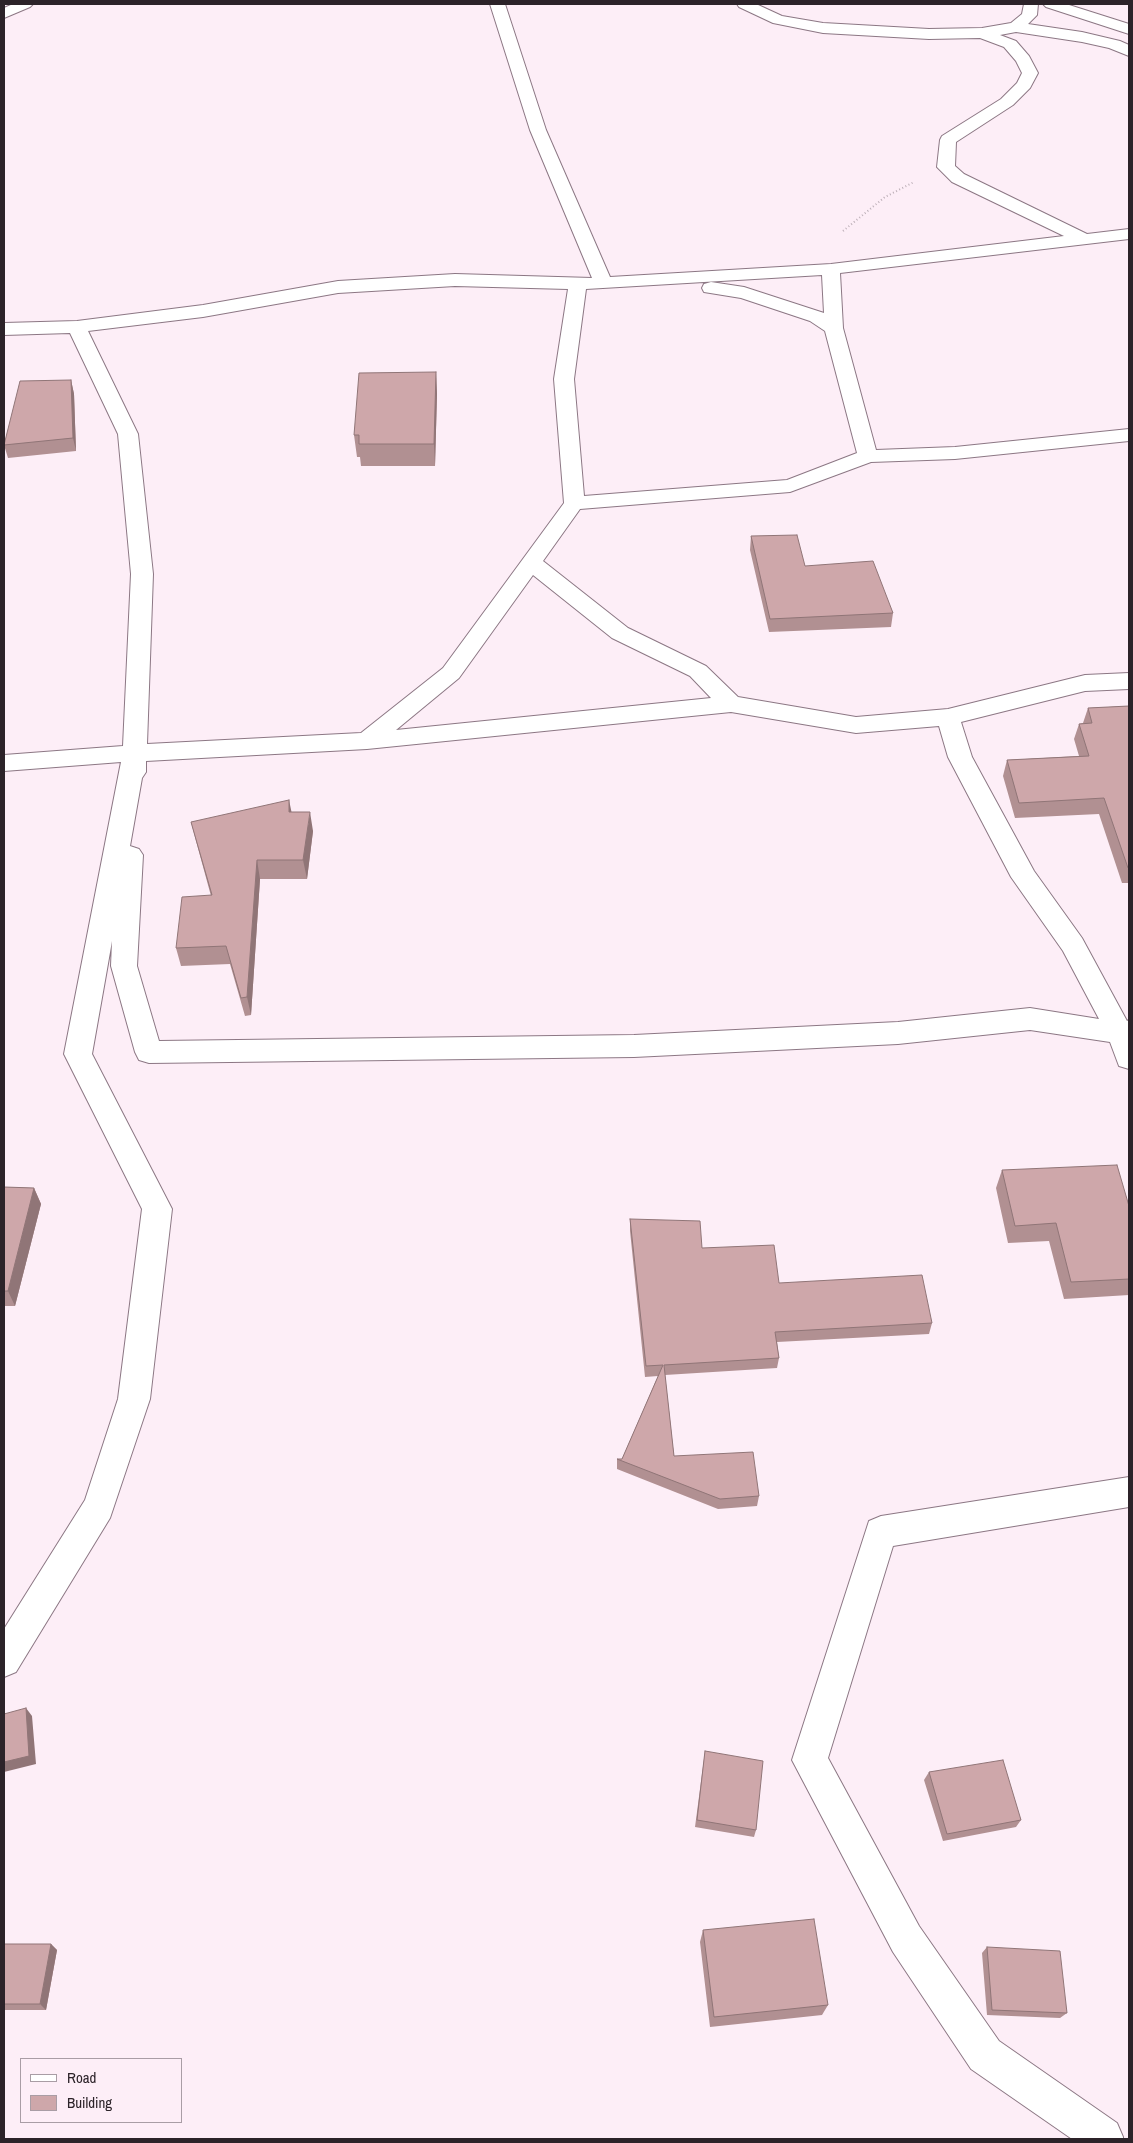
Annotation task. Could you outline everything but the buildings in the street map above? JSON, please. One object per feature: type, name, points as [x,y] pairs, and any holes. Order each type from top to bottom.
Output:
[{"type":"street","points":[[4,13],[25,4]]},
{"type":"street","points":[[367,741],[451,674],[530,561],[574,503],[564,379],[590,283],[571,204],[538,130],[497,4]]},
{"type":"street","points":[[744,4],[778,20],[822,28],[929,34],[982,33],[1016,28],[1082,37],[1114,44],[1129,51]]},
{"type":"street","points":[[1016,28],[1029,15],[1031,4]]},
{"type":"street","points":[[1051,4],[1129,29]]},
{"type":"street","points":[[982,33],[1010,44],[1023,59],[1030,73],[1024,85],[1006,102],[948,140],[946,167],[958,178],[1086,240]]},
{"type":"street","points":[[4,329],[77,327],[203,311],[338,287],[456,280],[590,283],[831,269],[1129,234]]},
{"type":"street","points":[[831,269],[834,328],[868,456]]},
{"type":"street","points":[[658,280],[744,293],[817,317],[834,328]]},
{"type":"street","points":[[77,327],[128,434],[142,574],[124,966],[149,1052],[634,1046],[898,1032],[1030,1019],[1124,1032]]},
{"type":"street","points":[[574,503],[790,486],[868,456],[955,453],[1129,435]]},
{"type":"street","points":[[530,561],[620,633],[698,671],[730,704]]},
{"type":"street","points":[[4,763],[135,753],[367,741],[730,704],[856,725],[948,717],[1085,683],[1129,680]]},
{"type":"street","points":[[948,717],[960,757],[1024,877],[1073,945],[1124,1032],[1129,1058]]},
{"type":"street","points":[[4,1660],[99,1507],[134,1399],[157,1209],[78,1054],[135,753]]},
{"type":"street","points":[[1103,2139],[1103,2137],[985,2055],[906,1939],[810,1760],[881,1532],[1129,1492]]},
{"type":"path","points":[[831,269],[834,240],[854,220],[885,197],[946,167]]}]
